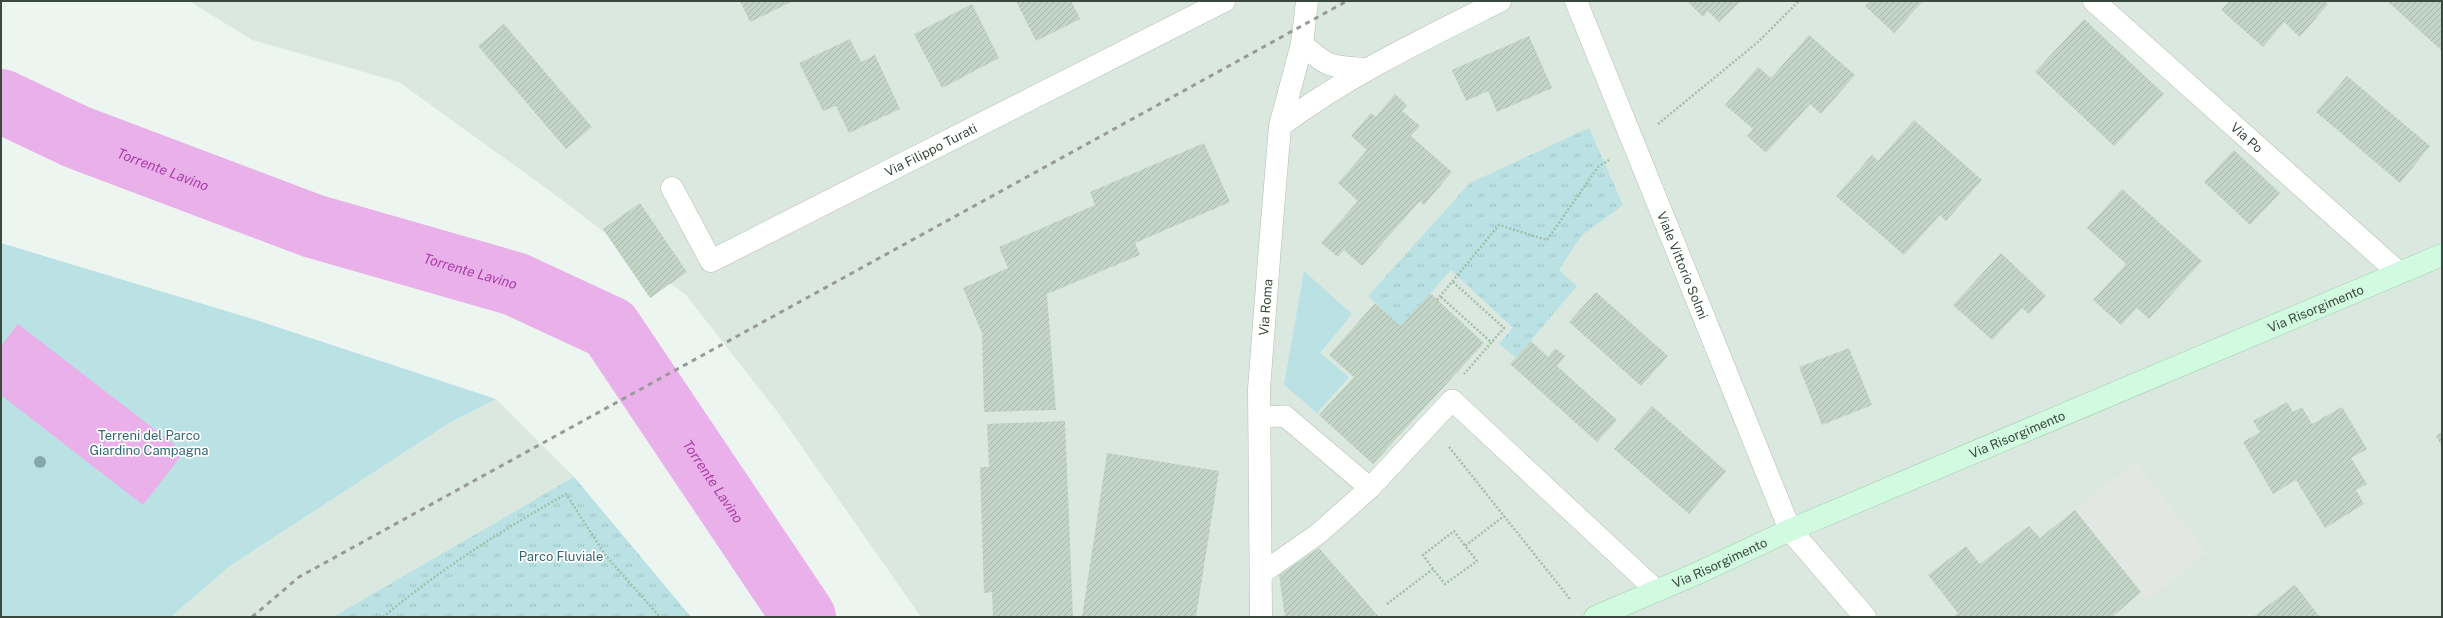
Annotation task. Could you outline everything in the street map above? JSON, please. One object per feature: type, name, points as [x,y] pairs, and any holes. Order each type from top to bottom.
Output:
[{"type":"main road","name":"Via Risorgimento","points":[[1594,617],[1656,591],[1790,530],[2442,255]]},
{"type":"street","name":"Via Filippo Turati","points":[[672,188],[711,261],[1224,1]]},
{"type":"street","name":"Via Roma","points":[[1261,617],[1262,573],[1259,389],[1280,126],[1302,44],[1307,1]]},
{"type":"street","points":[[1280,126],[1316,99],[1366,69],[1500,1]]},
{"type":"street","name":"Viale Vittorio Solmi","points":[[1576,1],[1790,530],[1865,617]]},
{"type":"street","name":"Via Po","points":[[2094,1],[2400,273]]},
{"type":"street","points":[[1302,44],[1322,63],[1342,68],[1366,69]]},
{"type":"lane","points":[[1262,573],[1318,534],[1370,488],[1452,400],[1656,591]]},
{"type":"lane","points":[[1260,417],[1285,416],[1370,488]]},
{"type":"path","points":[[1437,300],[1499,225],[1547,240],[1598,167],[1634,144],[1758,42],[1799,1]]},
{"type":"path","points":[[1441,296],[1492,343],[1504,328],[1453,282]]},
{"type":"path","points":[[1447,445],[1571,600]]},
{"type":"path","points":[[383,617],[422,585],[503,529],[566,494],[606,556],[660,617]]},
{"type":"path","points":[[1465,546],[1504,516]]},
{"type":"path","points":[[1454,531],[1465,546],[1477,561],[1445,584],[1423,555],[1454,531]]},
{"type":"path","points":[[1387,604],[1433,569]]},
{"type":"shaded area","points":[[189,1],[2442,1],[2442,617],[921,617],[776,410],[686,295],[561,199],[399,82],[252,40]]},
{"type":"shaded area","points":[[18,324],[184,452],[143,505],[1,395],[1,346]]},
{"type":"shaded area","points":[[496,399],[574,477],[691,617],[171,617],[230,566],[451,422]]},
{"type":"shaded area","points":[[2135,462],[2207,553],[2147,600],[2075,510]]},
{"type":"green space","points":[[1589,128],[1623,205],[1581,236],[1559,270],[1577,286],[1516,358],[1499,344],[1513,328],[1451,270],[1401,326],[1368,296],[1470,183]]},
{"type":"green space","name":"Terreni del Parco Giardino Campagna","points":[[1,243],[256,320],[496,399],[451,422],[230,566],[171,617],[1,617]]},
{"type":"green space","points":[[1304,271],[1352,314],[1320,353],[1349,377],[1317,413],[1284,385]]},
{"type":"green space","name":"Parco Fluviale","points":[[574,477],[691,617],[333,617]]},
{"type":"building","points":[[740,1],[793,1],[750,22]]},
{"type":"building","points":[[1016,1],[1071,1],[1080,19],[1036,41]]},
{"type":"building","points":[[1687,1],[1741,1],[1719,22],[1708,11],[1703,17]]},
{"type":"building","points":[[1871,1],[1923,1],[1894,33],[1865,6]]},
{"type":"building","points":[[2230,1],[2324,1],[2328,4],[2300,37],[2284,22],[2263,47],[2221,10]]},
{"type":"building","points":[[2387,1],[2442,1],[2442,51]]},
{"type":"building","points":[[972,4],[999,58],[942,88],[914,34]]},
{"type":"building","points":[[2084,19],[2164,94],[2114,146],[2035,72]]},
{"type":"building","points":[[504,24],[592,127],[566,149],[478,46]]},
{"type":"building","points":[[1809,35],[1855,75],[1821,114],[1810,104],[1766,153],[1747,136],[1753,129],[1725,105],[1758,67],[1771,78]]},
{"type":"building","points":[[1529,36],[1552,88],[1497,112],[1488,91],[1466,101],[1452,70]]},
{"type":"building","points":[[850,39],[861,62],[875,55],[900,109],[849,133],[836,106],[823,111],[799,63]]},
{"type":"building","points":[[2347,76],[2430,146],[2400,183],[2316,112]]},
{"type":"building","points":[[1395,94],[1407,105],[1402,111],[1420,126],[1411,136],[1452,172],[1424,205],[1420,201],[1362,266],[1344,250],[1338,257],[1321,243],[1358,201],[1338,183],[1367,150],[1351,136],[1371,113],[1376,117]]},
{"type":"building","points":[[1914,120],[1982,180],[1946,221],[1940,215],[1904,255],[1836,196],[1872,155],[1878,161]]},
{"type":"building","points":[[1204,143],[1230,202],[1135,243],[1140,255],[1047,294],[1056,410],[984,412],[982,333],[963,288],[1008,268],[999,247],[1095,205],[1090,192]]},
{"type":"building","points":[[2234,150],[2280,193],[2250,225],[2204,182]]},
{"type":"building","points":[[2122,189],[2202,261],[2149,319],[2137,308],[2121,325],[2093,300],[2126,264],[2087,228]]},
{"type":"building","points":[[640,203],[687,272],[650,298],[603,229]]},
{"type":"building","points":[[2001,253],[2046,296],[2029,314],[2022,308],[1992,340],[1953,305]]},
{"type":"building","points":[[1596,292],[1668,356],[1641,386],[1569,322]]},
{"type":"building","points":[[1430,293],[1484,343],[1373,464],[1319,415],[1354,377],[1329,355],[1375,303],[1401,326]]},
{"type":"building","points":[[1531,341],[1548,357],[1555,348],[1565,356],[1557,366],[1617,420],[1597,442],[1510,364]]},
{"type":"building","points":[[1849,348],[1872,405],[1822,425],[1799,367]]},
{"type":"building","points":[[2287,402],[2293,412],[2302,407],[2312,424],[2342,407],[2367,449],[2351,458],[2367,484],[2356,490],[2364,504],[2325,528],[2296,480],[2273,494],[2243,442],[2260,432],[2253,421]]},
{"type":"building","points":[[1652,406],[1726,471],[1689,514],[1614,449]]},
{"type":"building","points":[[1065,421],[1073,617],[993,617],[992,592],[984,593],[980,467],[989,467],[987,424]]},
{"type":"building","points":[[2442,432],[2442,447],[2436,436]]},
{"type":"building","points":[[1107,453],[1219,471],[1196,617],[1082,617]]},
{"type":"building","points":[[2075,510],[2141,592],[2112,617],[1953,617],[1958,613],[1928,575],[1966,546],[1980,564],[2029,526],[2040,538]]},
{"type":"building","points":[[1319,548],[1379,617],[1285,617],[1279,575]]},
{"type":"building","points":[[2295,585],[2320,617],[2253,617]]},
{"type":"waterway","name":"Torrente Lavino","points":[[1,101],[77,137],[313,226],[515,284],[610,328],[804,617]]},
{"type":"railway","points":[[252,617],[299,577],[1347,1]]}]
